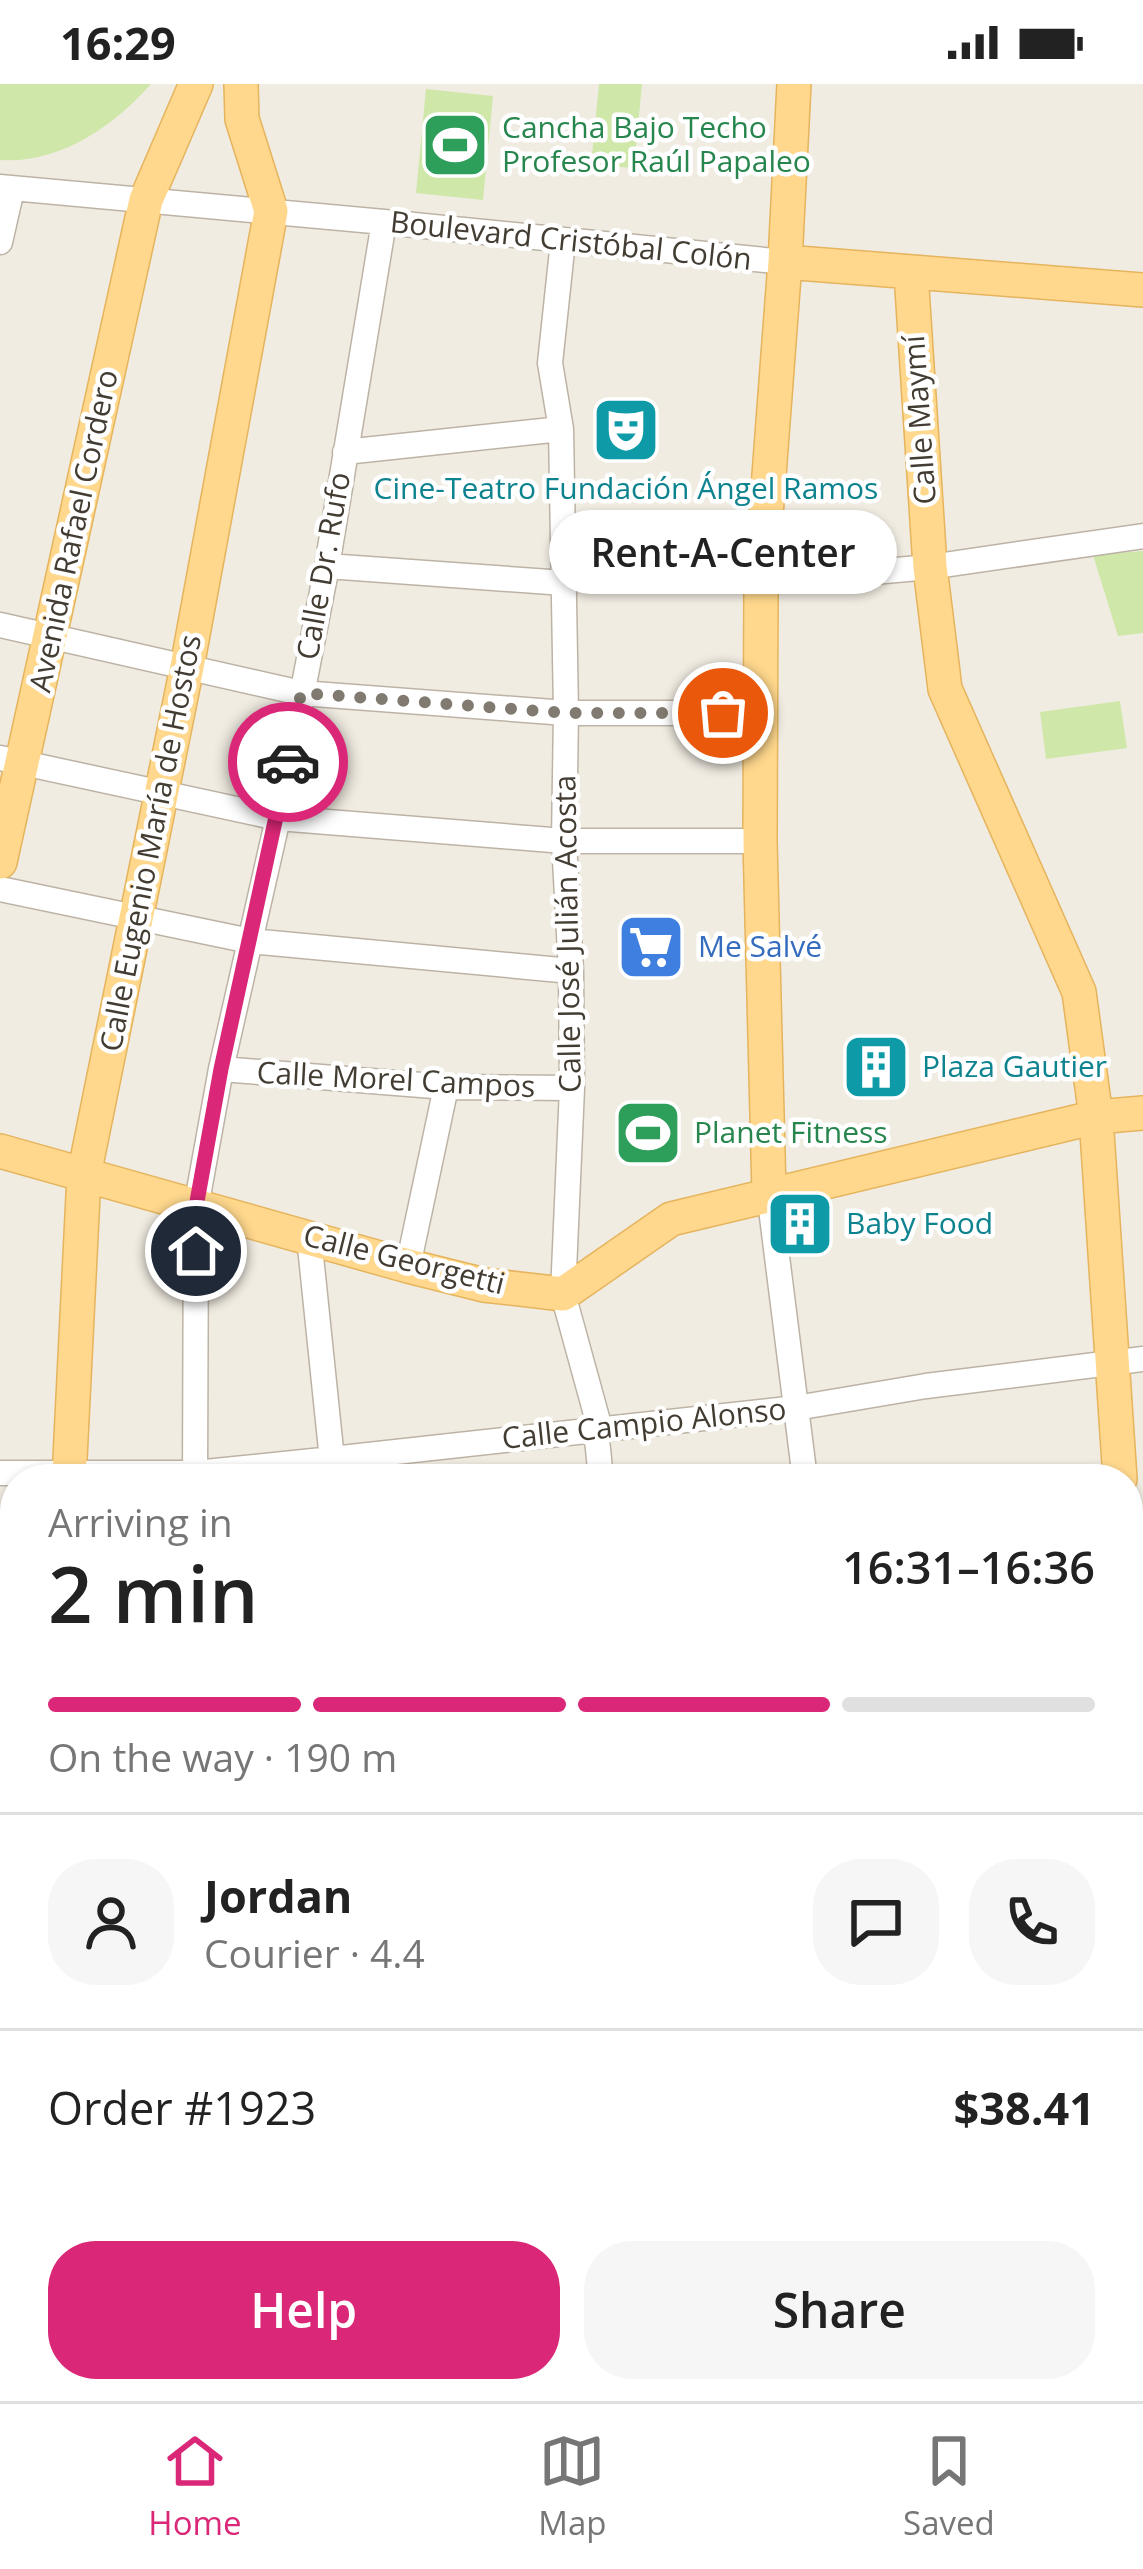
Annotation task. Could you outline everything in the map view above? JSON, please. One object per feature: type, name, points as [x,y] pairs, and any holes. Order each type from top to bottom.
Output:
[{"type":"main road","points":[[242,84],[242,119],[271,211]]},
{"type":"main road","points":[[769,1193],[760,841],[761,581],[794,84]]},
{"type":"main road","points":[[193,92],[242,119]]},
{"type":"main road","name":"Avenida Rafael Cordero","points":[[0,862],[12,760],[51,637],[146,200],[193,92]]},
{"type":"main road","name":"Calle Eugenio María de Hostos","points":[[70,1464],[84,1175],[188,667],[271,211]]},
{"type":"main road","name":"Boulevard Cristóbal Colón","points":[[785,262],[1143,290]]},
{"type":"main road","name":"Calle Maymí","points":[[911,273],[930,567],[945,689],[1079,992],[1128,1360],[1121,1464]]},
{"type":"main road","points":[[563,1294],[671,1219],[1096,1117],[1143,1113]]},
{"type":"main road","name":"Calle Georgetti","points":[[0,1151],[408,1266],[484,1285],[563,1294]]},
{"type":"main road","points":[[0,2189],[0,2247]]},
{"type":"street","name":"Boulevard Cristóbal Colón","points":[[6,188],[785,262]]},
{"type":"street","points":[[0,242],[6,188]]},
{"type":"street","name":"Calle Dr. Rufo","points":[[195,1464],[196,1207],[327,566],[384,222]]},
{"type":"street","name":"Calle José Julián Acosta","points":[[563,241],[550,363],[561,429],[564,841],[571,971],[572,1088],[563,1294],[598,1424],[600,1464]]},
{"type":"street","points":[[345,452],[561,429]]},
{"type":"street","points":[[761,581],[930,567],[1143,536]]},
{"type":"street","points":[[327,566],[564,583]]},
{"type":"street","points":[[0,625],[301,693],[566,713],[762,713]]},
{"type":"street","points":[[12,760],[278,818],[564,841],[760,841]]},
{"type":"street","points":[[0,889],[250,941],[571,971]]},
{"type":"street","name":"Calle Morel Campos","points":[[221,1069],[446,1087],[572,1088]]},
{"type":"street","points":[[408,1266],[446,1087]]},
{"type":"street","points":[[769,1193],[803,1464]]},
{"type":"street","points":[[309,1237],[332,1464]]},
{"type":"street","name":"Calle Campio Alonso","points":[[366,1464],[1128,1360]]},
{"type":"green space","points":[[0,84],[151,84],[120,115],[83,140],[43,156],[0,160]]},
{"type":"green space","points":[[599,84],[642,84],[634,168],[591,165]]},
{"type":"green space","name":"Cancha Bajo Techo Profesor Raúl Papaleo","points":[[426,89],[493,96],[483,200],[416,193]]},
{"type":"green space","points":[[1143,551],[1143,633],[1118,636],[1093,555]]},
{"type":"green space","points":[[1120,701],[1127,748],[1046,759],[1040,712]]},
{"type":"way so far","points":[[288,762],[301,693],[566,713],[723,713]]},
{"type":"place","name":"Cancha Bajo Techo Profesor Raúl Papaleo","points":[[455,145]]},
{"type":"place","name":"Cine-Teatro Fundación Ángel Ramos","points":[[626,430]]},
{"type":"place","name":"Rent-A-Center","points":[[723,713]]},
{"type":"place","name":"Me Salvé","points":[[651,947]]},
{"type":"place","name":"Plaza Gautier","points":[[876,1067]]},
{"type":"place","name":"Planet Fitness","points":[[648,1133]]},
{"type":"place","name":"Baby Food","points":[[800,1224]]},
{"type":"route","points":[[196,1251],[196,1207],[221,1069],[288,762]]}]
